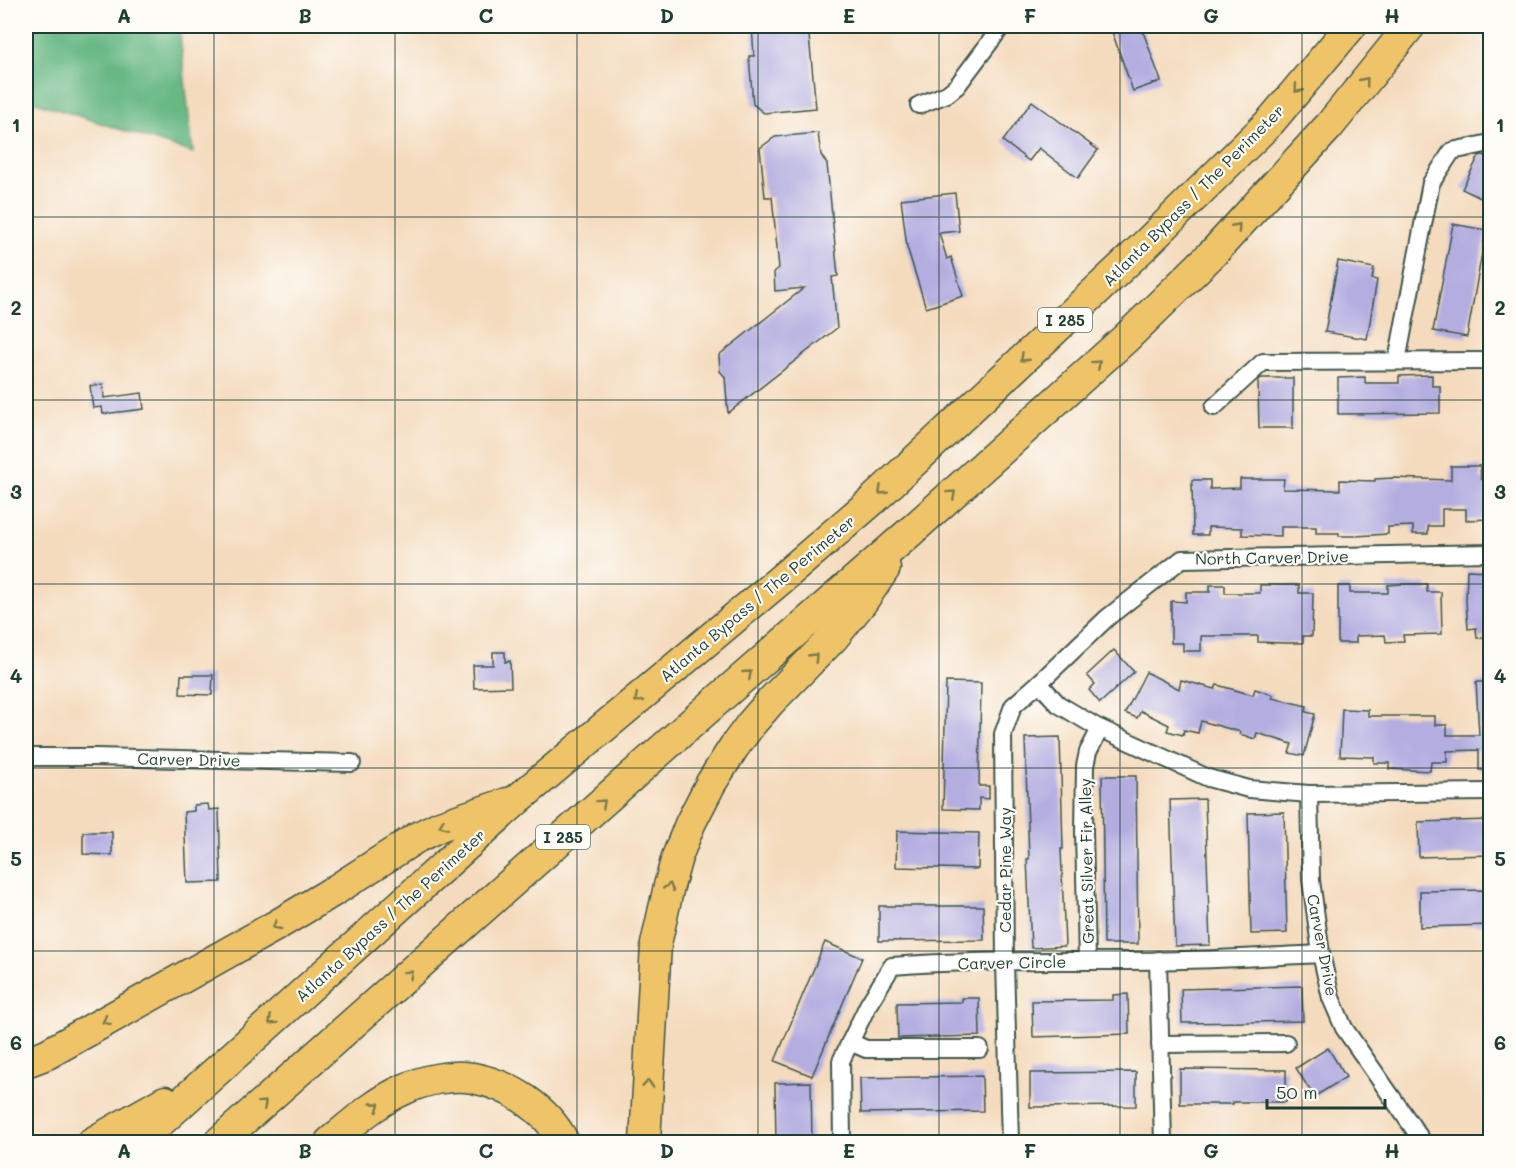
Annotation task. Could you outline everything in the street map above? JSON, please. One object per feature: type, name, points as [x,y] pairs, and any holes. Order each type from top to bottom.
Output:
[{"type":"highway","name":"I 285","points":[[219,1143],[1126,338],[1214,252],[1330,124],[1410,26]]},
{"type":"highway","name":"Atlanta Bypass / The Perimeter","points":[[138,1143],[518,800],[873,500],[1153,238],[1270,122],[1344,32]]},
{"type":"highway","points":[[645,1143],[656,944],[677,857],[690,824],[711,783],[734,747],[770,702],[833,638],[862,602],[909,533]]},
{"type":"highway","points":[[26,1062],[47,1054],[267,931],[416,838],[440,826],[518,800]]},
{"type":"highway","points":[[95,1141],[212,1075]]},
{"type":"highway","points":[[330,1143],[388,1097],[406,1088],[429,1080],[470,1077],[517,1094],[539,1110],[553,1125],[564,1143]]},
{"type":"street","points":[[919,105],[947,94],[957,86],[1002,26]]},
{"type":"street","points":[[1397,361],[1431,183],[1452,152],[1491,143]]},
{"type":"street","points":[[1214,407],[1263,362],[1491,361]]},
{"type":"street","name":"North Carver Drive","points":[[1039,683],[1107,618],[1182,559],[1491,554]]},
{"type":"street","points":[[1039,683],[1058,704],[1100,729],[1208,778],[1249,789],[1309,794],[1491,792]]},
{"type":"street","name":"Cedar Pine Way","points":[[1010,1143],[1005,962],[1003,734],[1013,706],[1039,683]]},
{"type":"street","name":"Great Silver Fir Alley","points":[[1087,961],[1085,766],[1100,729]]},
{"type":"street","name":"Carver Drive","points":[[26,757],[352,763]]},
{"type":"street","name":"Carver Drive","points":[[1309,794],[1311,880],[1321,954],[1331,998],[1344,1028],[1423,1143]]},
{"type":"street","name":"Carver Circle","points":[[842,1143],[841,1061],[868,1005],[892,966],[1005,962],[1183,961],[1321,954]]},
{"type":"street","points":[[1158,960],[1163,1143]]},
{"type":"street","points":[[850,1042],[866,1049],[980,1049]]},
{"type":"street","points":[[1160,1044],[1286,1043]]},
{"type":"green space","points":[[26,26],[179,26],[193,153],[26,99]]},
{"type":"building","points":[[752,26],[808,26],[816,108],[764,113],[753,104],[749,56],[754,56]]},
{"type":"building","points":[[1110,26],[1141,26],[1161,81],[1133,91]]},
{"type":"building","points":[[1032,101],[1098,150],[1078,178],[1039,148],[1029,161],[1003,141]]},
{"type":"building","points":[[818,133],[821,155],[827,164],[838,276],[832,277],[837,328],[728,413],[725,377],[720,371],[719,355],[804,288],[775,291],[774,272],[779,268],[772,197],[765,197],[760,148],[775,137]]},
{"type":"building","points":[[1483,155],[1491,159],[1491,203],[1462,189],[1479,156]]},
{"type":"building","points":[[955,193],[959,231],[939,233],[947,259],[951,257],[963,296],[926,308],[907,247],[901,199]]},
{"type":"building","points":[[1453,224],[1486,230],[1467,337],[1433,331]]},
{"type":"building","points":[[1338,261],[1374,268],[1372,279],[1377,280],[1367,339],[1325,332]]},
{"type":"building","points":[[1432,375],[1432,386],[1440,386],[1440,413],[1338,414],[1338,378],[1365,377],[1365,383],[1399,383],[1399,376]]},
{"type":"building","points":[[1261,378],[1293,378],[1293,428],[1259,428],[1258,381]]},
{"type":"building","points":[[103,384],[104,398],[142,393],[144,409],[103,414],[102,407],[93,408],[90,386]]},
{"type":"building","points":[[1451,466],[1480,466],[1481,479],[1491,479],[1491,519],[1466,520],[1466,509],[1442,509],[1442,526],[1428,526],[1428,534],[1413,534],[1413,526],[1388,527],[1388,534],[1355,536],[1316,533],[1316,527],[1281,527],[1281,536],[1242,535],[1242,528],[1208,527],[1208,535],[1193,535],[1192,480],[1210,480],[1210,489],[1240,488],[1240,479],[1284,479],[1283,489],[1340,490],[1340,480],[1375,481],[1375,479],[1393,478],[1451,480]]},
{"type":"building","points":[[1467,570],[1491,571],[1491,638],[1477,638],[1476,628],[1468,629]]},
{"type":"building","points":[[1427,584],[1427,592],[1441,592],[1442,634],[1403,635],[1404,641],[1386,642],[1385,635],[1356,636],[1356,643],[1338,643],[1338,586],[1350,586],[1350,593],[1388,593],[1388,585]]},
{"type":"building","points":[[1210,585],[1225,585],[1225,593],[1260,593],[1260,585],[1299,585],[1299,593],[1313,593],[1312,636],[1303,636],[1303,643],[1284,643],[1258,642],[1258,636],[1201,636],[1201,651],[1183,651],[1183,643],[1171,643],[1171,601],[1186,602],[1186,592],[1210,592]]},
{"type":"building","points":[[1114,650],[1134,672],[1100,703],[1089,690],[1095,684],[1087,675]]},
{"type":"building","points":[[493,652],[505,652],[505,662],[510,661],[511,687],[474,688],[473,665],[493,665]]},
{"type":"building","points":[[1146,672],[1179,689],[1181,680],[1215,689],[1217,685],[1253,695],[1255,689],[1273,695],[1272,698],[1307,706],[1306,712],[1315,714],[1304,756],[1289,753],[1292,744],[1257,733],[1255,739],[1240,734],[1241,732],[1201,721],[1198,733],[1184,730],[1183,735],[1167,731],[1169,725],[1141,711],[1137,718],[1125,713]]},
{"type":"building","points":[[181,675],[213,675],[212,695],[180,694]]},
{"type":"building","points":[[946,682],[981,683],[979,786],[989,786],[989,799],[979,798],[979,810],[943,809]]},
{"type":"building","points":[[1476,682],[1491,682],[1491,770],[1479,770],[1479,750],[1447,751],[1447,762],[1431,762],[1430,771],[1389,769],[1389,763],[1374,763],[1374,757],[1340,756],[1342,709],[1368,710],[1368,716],[1435,716],[1435,725],[1447,725],[1447,735],[1479,735]]},
{"type":"building","points":[[1060,737],[1065,946],[1031,948],[1025,738]]},
{"type":"building","points":[[1102,776],[1136,776],[1138,944],[1104,944]]},
{"type":"building","points":[[1205,799],[1210,945],[1175,946],[1170,800]]},
{"type":"building","points":[[208,804],[209,810],[219,809],[221,882],[187,883],[184,812],[194,811],[194,805]]},
{"type":"building","points":[[1284,812],[1287,933],[1251,934],[1248,813]]},
{"type":"building","points":[[1491,820],[1491,855],[1419,857],[1418,822]]},
{"type":"building","points":[[897,831],[979,833],[978,869],[896,867]]},
{"type":"building","points":[[83,832],[112,832],[112,855],[83,854]]},
{"type":"building","points":[[1491,890],[1491,925],[1420,927],[1420,891]]},
{"type":"building","points":[[879,906],[983,906],[984,940],[879,941]]},
{"type":"building","points":[[825,942],[862,958],[812,1076],[775,1061]]},
{"type":"building","points":[[1302,986],[1303,1021],[1182,1023],[1181,989]]},
{"type":"building","points":[[1128,994],[1129,1034],[1033,1037],[1032,1001],[1113,1000],[1113,995]]},
{"type":"building","points":[[962,998],[979,998],[980,1036],[898,1038],[897,1003],[962,1002]]},
{"type":"building","points":[[1328,1048],[1346,1077],[1314,1097],[1296,1068]]},
{"type":"building","points":[[1180,1069],[1286,1070],[1286,1102],[1180,1104]]},
{"type":"building","points":[[1136,1072],[1136,1106],[1030,1107],[1030,1073]]},
{"type":"building","points":[[982,1076],[983,1111],[861,1113],[860,1078]]},
{"type":"building","points":[[811,1082],[812,1143],[776,1143],[775,1083]]}]
